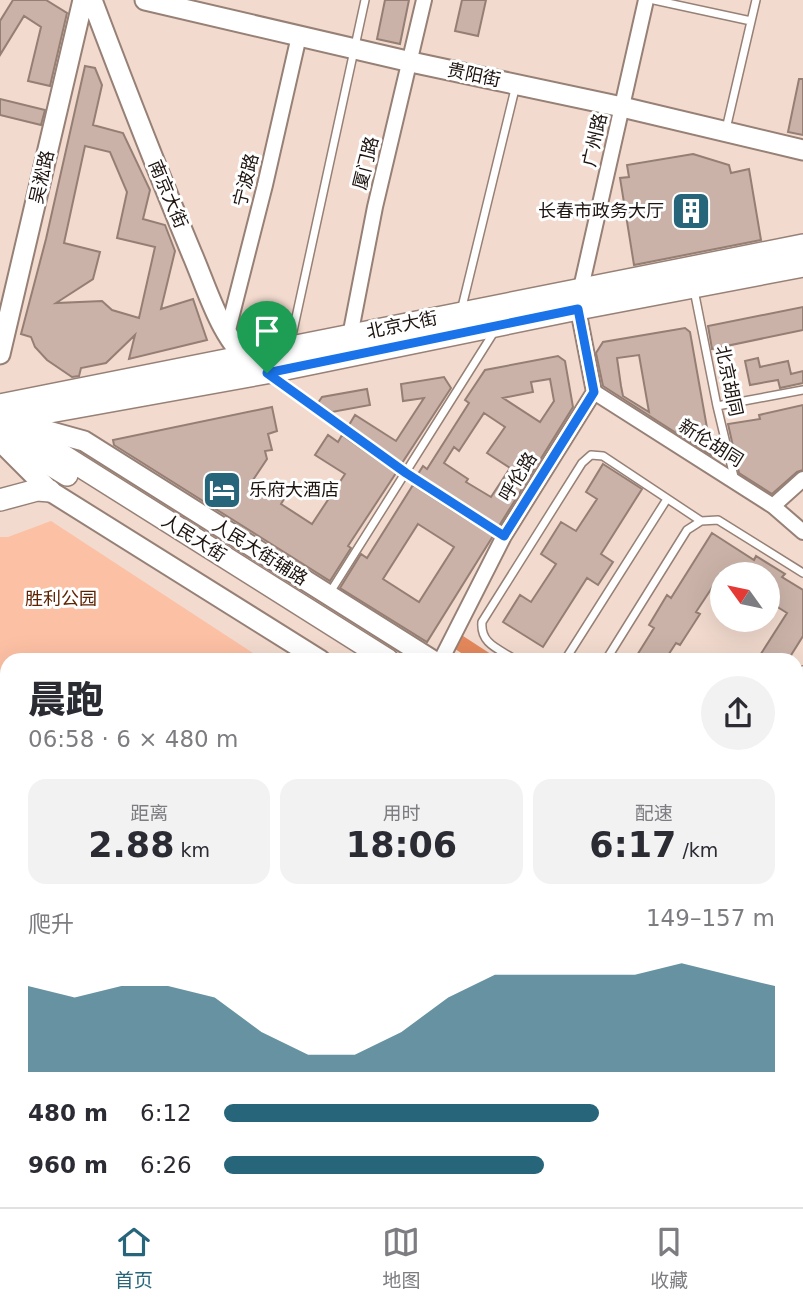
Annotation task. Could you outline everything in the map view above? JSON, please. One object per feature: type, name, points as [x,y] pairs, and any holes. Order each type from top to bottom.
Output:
[{"type":"main road","name":"吴淞路","points":[[0,354],[83,0]]},
{"type":"main road","name":"南京大街","points":[[92,0],[158,173],[227,334],[244,358],[267,373]]},
{"type":"main road","name":"贵阳街","points":[[145,0],[198,6],[299,36],[803,150]]},
{"type":"main road","name":"北京大街","points":[[2,419],[267,373],[498,325],[580,298],[803,245]]},
{"type":"main road","name":"北京大街","points":[[2,419],[244,358],[461,313],[580,298],[694,288],[803,266]]},
{"type":"main road","name":"人民大街辅路","points":[[2,419],[84,442],[421,653]]},
{"type":"main road","name":"人民大街","points":[[2,419],[353,653]]},
{"type":"main road","name":"人民大街","points":[[2,419],[377,653]]},
{"type":"main road","points":[[0,441],[50,491],[309,653]]},
{"type":"main road","points":[[0,500],[37,490],[50,491]]},
{"type":"street","name":"厦门路","points":[[350,336],[375,207],[424,0]]},
{"type":"street","name":"广州路","points":[[580,298],[646,0]]},
{"type":"street","name":"宁波路","points":[[227,334],[265,186],[299,36]]},
{"type":"street","points":[[580,298],[594,392]]},
{"type":"street","name":"新伦胡同","points":[[594,392],[774,506],[803,532]]},
{"type":"street","name":"呼伦路","points":[[445,653],[504,536],[594,392]]},
{"type":"street","points":[[774,506],[803,479]]},
{"type":"lane","points":[[290,348],[365,0]]},
{"type":"lane","points":[[653,0],[751,21]]},
{"type":"lane","points":[[725,133],[756,0]]},
{"type":"lane","points":[[461,313],[516,84]]},
{"type":"lane","name":"北京胡同","points":[[694,288],[735,481]]},
{"type":"lane","points":[[329,595],[498,325]]},
{"type":"lane","points":[[267,373],[406,473],[504,536]]},
{"type":"lane","points":[[717,406],[803,390]]},
{"type":"lane","points":[[505,653],[487,642],[481,633],[482,622],[582,463],[592,455],[603,456],[701,522]]},
{"type":"lane","points":[[569,653],[667,499]]},
{"type":"lane","points":[[610,653],[687,530],[701,522],[718,520],[803,573]]},
{"type":"green space","name":"胜利公园","points":[[51,521],[253,653],[0,653],[0,537],[8,537]]},
{"type":"shaded area","points":[[460,634],[489,653],[461,653],[452,647]]},
{"type":"building","points":[[13,0],[46,0],[67,13],[50,86],[28,81],[41,27],[24,16],[0,55],[0,21]]},
{"type":"building","points":[[385,0],[409,0],[400,44],[377,39]]},
{"type":"building","points":[[462,0],[486,0],[478,36],[455,31]]},
{"type":"building","points":[[85,66],[95,68],[102,85],[93,125],[123,133],[150,190],[143,219],[165,225],[175,251],[161,309],[193,299],[207,340],[129,359],[135,335],[106,363],[81,368],[79,376],[72,377],[47,360],[35,347],[31,337],[21,334],[46,239]],"holes":[[[85,146],[110,152],[127,192],[117,238],[155,247],[139,318],[112,310],[102,301],[56,303],[93,279],[100,252],[64,243]]]},
{"type":"building","points":[[799,79],[803,79],[803,135],[788,132]]},
{"type":"building","points":[[0,99],[45,110],[41,125],[0,115]]},
{"type":"building","name":"长春市政务大厅","points":[[693,154],[729,165],[731,173],[749,169],[761,240],[634,265],[620,178],[629,177],[627,165]]},
{"type":"building","points":[[803,307],[803,330],[712,349],[708,326]]},
{"type":"building","points":[[685,328],[690,332],[712,456],[603,386],[596,353],[603,342]],"holes":[[[639,355],[649,412],[623,396],[617,358]]]},
{"type":"building","points":[[558,356],[565,361],[573,407],[499,526],[418,474],[423,466],[427,469],[469,403],[465,400],[485,370]],"holes":[[[550,379],[554,401],[540,422],[503,398],[533,392],[531,382]],[[484,413],[505,427],[487,453],[510,468],[491,497],[466,482],[468,479],[444,463],[454,447],[459,451]]]},
{"type":"building","points":[[758,358],[760,367],[788,361],[791,374],[803,371],[803,383],[780,388],[778,380],[750,385],[745,361]]},
{"type":"building","points":[[444,377],[451,388],[402,463],[349,425],[355,415],[396,441],[424,398],[403,401],[401,384]]},
{"type":"building","points":[[367,389],[370,405],[332,412],[318,403],[322,397]]},
{"type":"building","points":[[803,405],[803,470],[772,494],[739,473],[728,424],[760,419],[759,415]]},
{"type":"building","name":"乐府大酒店","points":[[272,407],[277,431],[268,434],[272,450],[265,451],[267,459],[253,480],[284,499],[281,504],[312,524],[345,474],[315,455],[328,435],[338,442],[342,435],[396,473],[348,546],[351,548],[330,581],[114,445],[113,440]]},
{"type":"building","points":[[603,464],[642,489],[601,554],[613,562],[598,585],[587,578],[543,647],[503,622],[520,595],[531,602],[556,564],[541,554],[561,522],[576,531],[597,499],[586,492]]},
{"type":"building","points":[[413,485],[493,536],[427,642],[340,588],[361,554],[367,558]],"holes":[[[418,524],[454,547],[419,602],[383,579]]]},
{"type":"building","points":[[712,533],[754,560],[756,556],[766,562],[710,562],[710,591],[696,612],[700,614],[680,645],[676,643],[670,653],[638,653],[654,628],[649,625],[667,595],[671,598]]},
{"type":"building","points":[[780,571],[785,574],[782,577],[803,590],[803,636],[792,653],[761,653],[775,632],[780,632],[780,624],[787,613],[780,609]]},
{"type":"place","name":"长春市政务大厅","points":[[691,211]]},
{"type":"place","name":"乐府大酒店","points":[[222,490]]},
{"type":"route","points":[[578,309],[594,392],[504,536],[406,473],[267,373],[578,309]]}]
